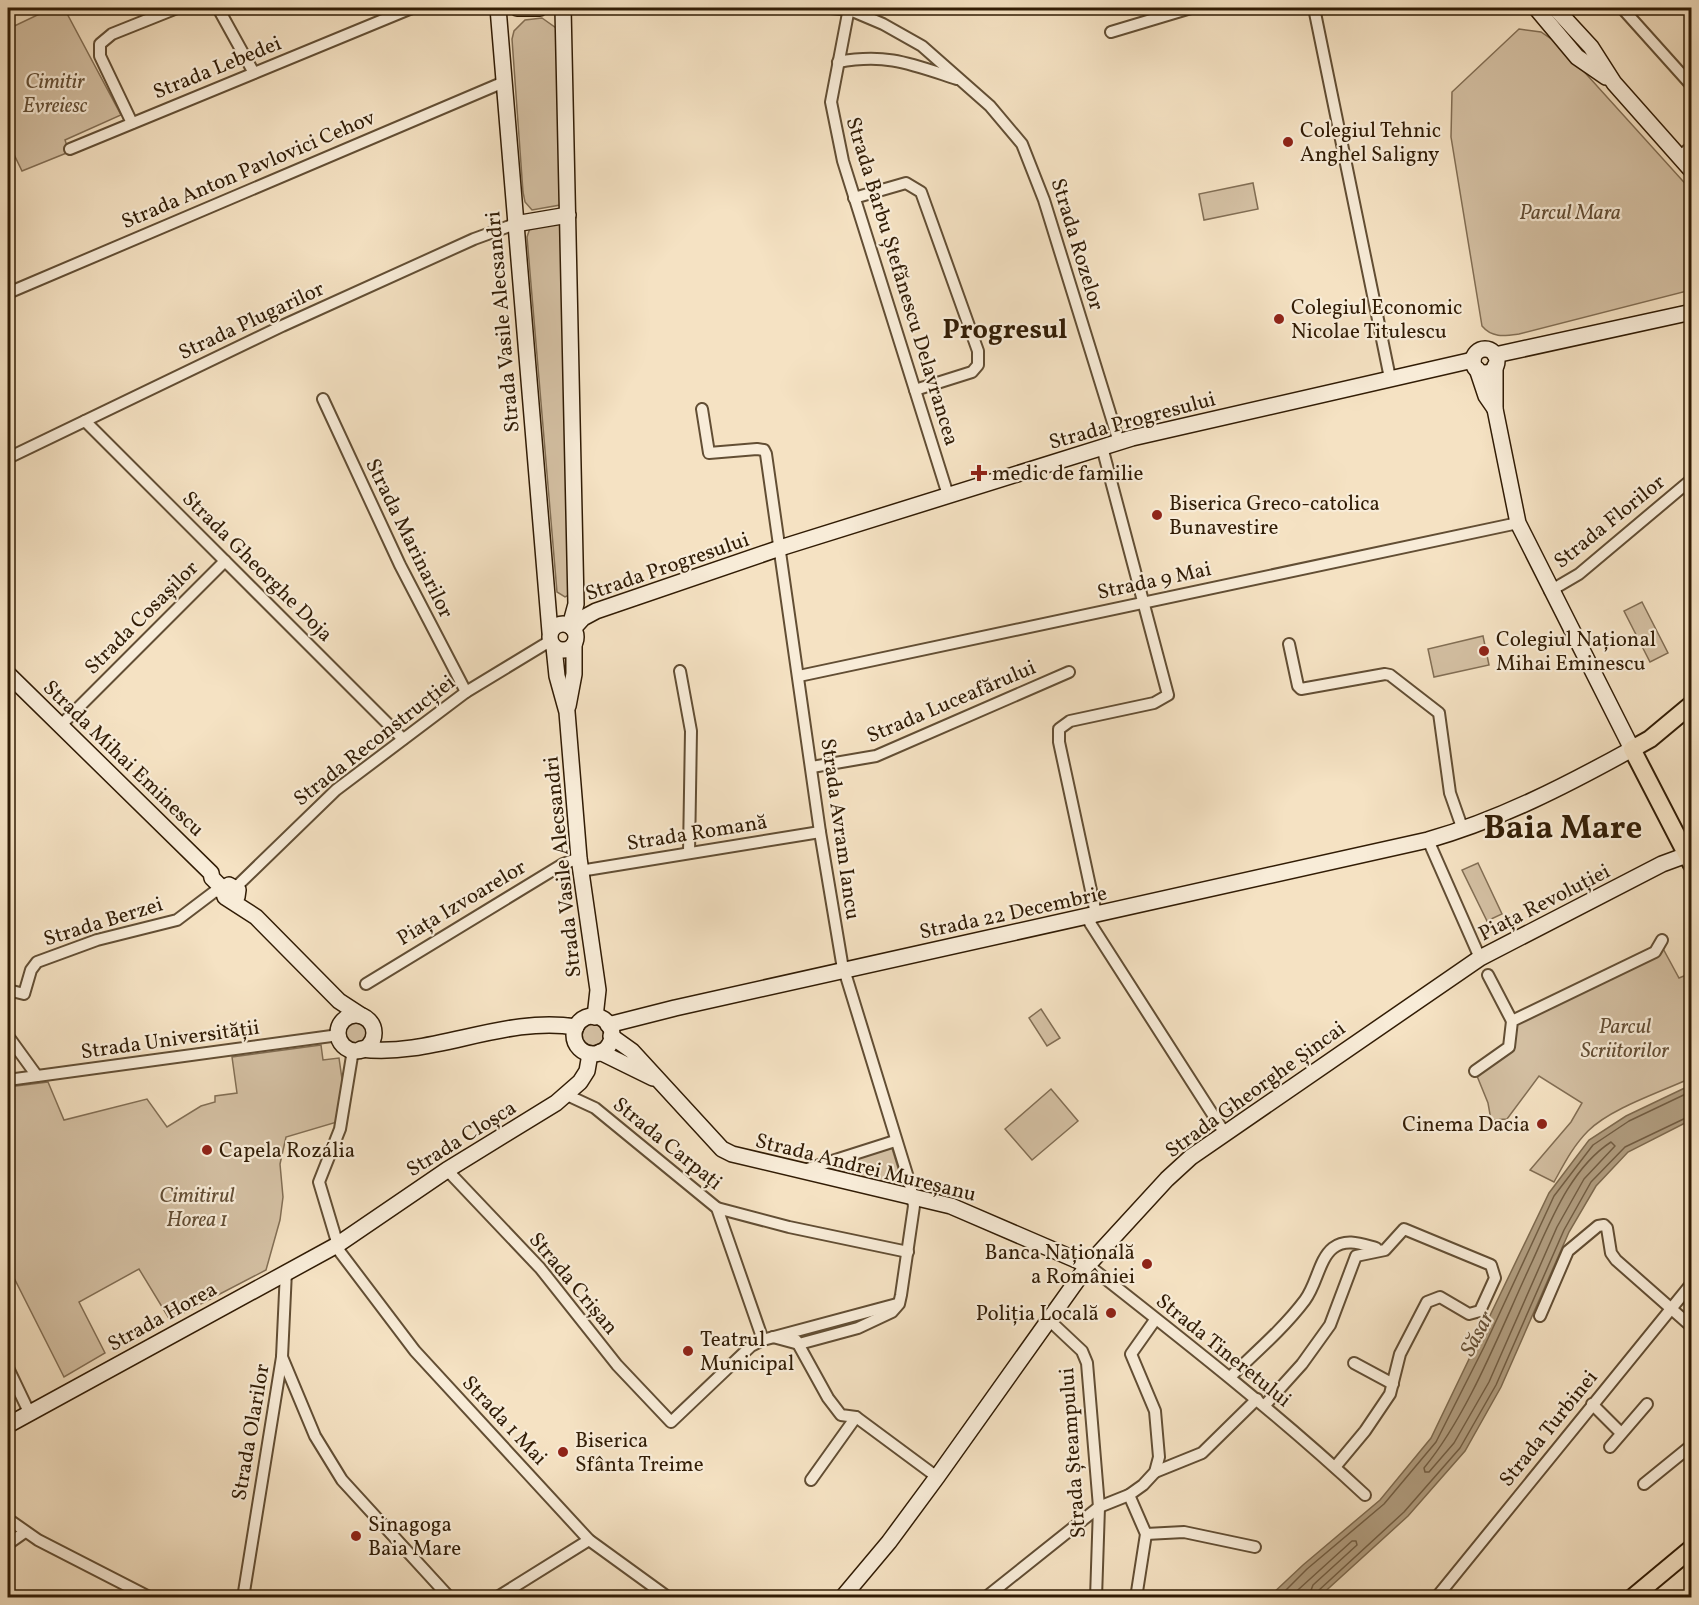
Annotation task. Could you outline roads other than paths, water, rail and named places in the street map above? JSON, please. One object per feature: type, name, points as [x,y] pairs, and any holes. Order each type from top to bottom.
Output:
[{"type":"main road","points":[[1690,857],[1632,749],[1650,739],[1692,704]]},
{"type":"main road","points":[[1632,1598],[1692,1548]]},
{"type":"street","points":[[132,123],[100,57],[100,44],[112,34],[177,8]]},
{"type":"street","points":[[218,8],[254,73]]},
{"type":"street","name":"Strada Lebedei","points":[[70,149],[412,8]]},
{"type":"street","name":"Strada Vasile Alecsandri","points":[[498,8],[551,640],[557,676],[567,712],[579,864],[598,990],[595,1017]]},
{"type":"street","points":[[517,8],[540,8]]},
{"type":"street","points":[[563,8],[576,604],[572,627],[576,636],[574,644],[567,650],[551,640],[559,624],[572,627]]},
{"type":"street","name":"Strada Rozelor","points":[[831,8],[849,9],[909,38],[990,106],[1026,151],[1119,442]]},
{"type":"street","points":[[1111,32],[1191,8]]},
{"type":"street","points":[[1314,8],[1390,378]]},
{"type":"street","points":[[1536,8],[1578,57],[1614,83]]},
{"type":"street","points":[[1554,8],[1591,47],[1614,83],[1692,171]]},
{"type":"street","points":[[1622,8],[1692,86]]},
{"type":"street","name":"Strada Barbu Ștefănescu Delavrancea","points":[[849,9],[832,87],[832,116],[854,198],[948,495]]},
{"type":"street","name":"Strada Rozelor","points":[[838,62],[865,57],[896,59],[960,80]]},
{"type":"street","name":"Strada Anton Pavlovici Cehov","points":[[8,293],[504,82]]},
{"type":"street","points":[[1679,157],[1692,146]]},
{"type":"street","points":[[854,198],[906,183],[921,192],[978,351],[978,365],[972,372],[915,390]]},
{"type":"street","points":[[515,224],[568,215]]},
{"type":"street","name":"Strada Plugarilor","points":[[8,458],[353,294],[474,239],[515,224]]},
{"type":"street","name":"Strada Progresului","points":[[572,627],[596,611],[780,548],[1119,442],[1360,388],[1390,378],[1475,364],[1476,353],[1482,349],[1490,350],[1495,361],[1692,312]]},
{"type":"street","points":[[1428,840],[1463,830],[1582,776],[1632,749],[1550,591],[1518,523],[1495,409],[1495,361]]},
{"type":"street","points":[[1475,364],[1486,396],[1495,409]]},
{"type":"street","name":"Strada Marinarilor","points":[[323,399],[400,565],[466,692]]},
{"type":"street","name":"Strada Avram Iancu","points":[[702,409],[709,453],[764,450],[799,676],[820,832],[844,970],[913,1197],[908,1252],[898,1304],[879,1314]]},
{"type":"street","name":"Strada Gheorghe Doja","points":[[85,421],[403,739]]},
{"type":"street","points":[[1102,447],[1168,695],[1154,703],[1070,721],[1059,729],[1059,742],[1095,909],[1090,923],[1224,1132]]},
{"type":"street","name":"Strada Florilor","points":[[1550,591],[1579,574],[1692,479]]},
{"type":"street","name":"Strada 9 Mai","points":[[799,676],[1466,532],[1518,523]]},
{"type":"street","name":"Strada Cosașilor","points":[[60,726],[225,561]]},
{"type":"street","name":"Strada Reconstrucției","points":[[230,891],[336,789],[466,692],[551,640]]},
{"type":"street","name":"Strada Vasile Alecsandri","points":[[567,712],[574,674],[574,644]]},
{"type":"street","points":[[1289,644],[1298,686],[1301,689],[1385,674],[1437,710],[1442,727],[1450,793],[1463,830]]},
{"type":"street","points":[[680,671],[691,731],[689,853]]},
{"type":"street","name":"Strada Luceafărului","points":[[812,767],[876,756],[1069,672]]},
{"type":"street","name":"Strada Mihai Eminescu","points":[[8,674],[339,1001],[367,1021]]},
{"type":"street","name":"Strada Romană","points":[[579,864],[689,853],[820,832]]},
{"type":"street","name":"Strada 22 Decembrie","points":[[610,1031],[626,1019],[1428,840]]},
{"type":"street","name":"Piața Revoluției","points":[[1428,840],[1480,958],[1690,857]]},
{"type":"street","name":"Piața Izvoarelor","points":[[366,984],[563,864],[579,864]]},
{"type":"street","name":"Strada Berzei","points":[[8,990],[24,993],[31,970],[37,962],[97,940],[177,920],[214,892],[230,891]]},
{"type":"street","points":[[1512,1021],[1655,952],[1662,940]]},
{"type":"street","name":"Strada Gheorghe Șincai","points":[[842,1598],[937,1477],[1088,1265],[1167,1179],[1224,1132],[1480,958]]},
{"type":"street","points":[[1475,1071],[1509,1047],[1512,1021],[1488,975]]},
{"type":"street","points":[[339,1001],[339,1031],[345,1046],[357,1050],[399,1049],[544,1026],[576,1027]]},
{"type":"street","points":[[339,1031],[350,1016],[367,1021],[382,1039],[399,1049]]},
{"type":"street","points":[[595,1017],[610,1031],[609,1044],[595,1053],[578,1046],[574,1037],[576,1027],[584,1019],[595,1017]]},
{"type":"street","points":[[357,1050],[372,1039],[367,1021]]},
{"type":"street","name":"Strada Universității","points":[[8,1080],[339,1031]]},
{"type":"street","name":"Strada Andrei Mureșanu","points":[[610,1031],[632,1050],[722,1149],[741,1158],[802,1170],[951,1206],[1088,1265]]},
{"type":"street","points":[[8,1036],[37,1076]]},
{"type":"street","name":"Strada 1 Mai","points":[[357,1050],[340,1129],[319,1182],[337,1245],[361,1282],[416,1351],[589,1540],[669,1598]]},
{"type":"street","name":"Strada Andrei Mureșanu","points":[[595,1053],[656,1079]]},
{"type":"street","name":"Strada Cloșca","points":[[337,1245],[447,1170],[567,1095],[586,1071],[595,1053]]},
{"type":"street","name":"Strada Carpați","points":[[567,1095],[595,1108],[717,1208],[768,1338]]},
{"type":"street","points":[[802,1170],[895,1141]]},
{"type":"street","name":"Strada Crișan","points":[[447,1170],[540,1268],[617,1365],[671,1422],[751,1346],[768,1338]]},
{"type":"street","points":[[717,1208],[789,1227],[908,1252]]},
{"type":"street","points":[[1540,1316],[1568,1251],[1598,1226],[1604,1225],[1607,1228],[1611,1253],[1692,1327]]},
{"type":"street","points":[[985,1598],[1099,1507],[1129,1495],[1155,1472],[1202,1454],[1261,1402],[1302,1364],[1330,1326],[1356,1256],[1385,1250],[1404,1229],[1485,1262],[1494,1271],[1495,1278],[1485,1305],[1475,1314],[1469,1314],[1440,1297],[1427,1302],[1400,1354],[1393,1384],[1381,1408],[1335,1467]]},
{"type":"street","points":[[1231,1376],[1303,1303],[1315,1286],[1324,1257],[1332,1249],[1341,1243],[1354,1242],[1385,1250]]},
{"type":"street","name":"Strada Horea","points":[[8,1425],[337,1245]]},
{"type":"street","name":"Strada Tineretului","points":[[1088,1265],[1155,1320],[1231,1376],[1365,1496]]},
{"type":"street","name":"Strada Olarilor","points":[[243,1598],[282,1357],[286,1271]]},
{"type":"street","name":"Strada Turbinei","points":[[1436,1598],[1692,1283]]},
{"type":"street","points":[[768,1338],[879,1314]]},
{"type":"street","points":[[768,1338],[799,1344],[879,1314]]},
{"type":"street","name":"Strada Șteampului","points":[[1049,1320],[1082,1351],[1087,1363],[1099,1507],[1096,1598]]},
{"type":"street","points":[[1155,1320],[1131,1354],[1155,1411],[1159,1457],[1155,1472]]},
{"type":"street","points":[[797,1331],[796,1338],[799,1344],[834,1407],[841,1415],[856,1417],[937,1477]]},
{"type":"street","points":[[282,1357],[315,1436],[342,1480],[450,1598]]},
{"type":"street","points":[[1354,1363],[1393,1384]]},
{"type":"street","points":[[8,1368],[29,1413]]},
{"type":"street","points":[[1592,1404],[1621,1432]]},
{"type":"street","points":[[1610,1447],[1647,1404]]},
{"type":"street","points":[[811,1480],[856,1417]]},
{"type":"street","points":[[1644,1484],[1692,1445]]},
{"type":"street","points":[[1129,1495],[1146,1534],[1136,1598]]},
{"type":"street","points":[[8,1519],[25,1532],[96,1572],[151,1598]]},
{"type":"street","points":[[8,1544],[25,1532]]},
{"type":"street","points":[[1146,1534],[1184,1532],[1256,1547]]},
{"type":"street","points":[[496,1598],[589,1540]]},
{"type":"water","points":[[1691,1085],[1691,1120],[1628,1152],[1596,1186],[1569,1232],[1501,1387],[1465,1451],[1408,1516],[1319,1597],[1269,1597],[1380,1500],[1431,1438],[1549,1193],[1589,1140],[1626,1116]]},
{"type":"place","name":"Colegiul Tehnic Anghel Saligny","points":[[1288,142]]},
{"type":"place","name":"Colegiul Economic Nicolae Titulescu","points":[[1279,319]]},
{"type":"place","name":"medic de familie","points":[[979,473]]},
{"type":"place","name":"Biserica Greco-catolica Bunavestire","points":[[1157,515]]},
{"type":"place","name":"Colegiul Național Mihai Eminescu","points":[[1484,651]]},
{"type":"place","name":"Cinema Dacia","points":[[1542,1124]]},
{"type":"place","name":"Capela Rozália","points":[[207,1150]]},
{"type":"place","name":"Banca Națională a României","points":[[1147,1264]]},
{"type":"place","name":"Poliția Locală","points":[[1111,1313]]},
{"type":"place","name":"Teatrul Municipal","points":[[688,1351]]},
{"type":"place","name":"Biserica Sfânta Treime","points":[[563,1452]]},
{"type":"place","name":"Sinagoga Baia Mare","points":[[356,1536]]},
{"type":"district","name":"Progresul","points":[[1005,329]]},
{"type":"district","name":"Baia Mare","points":[[1563,826]]},
{"type":"park label","name":"Cimitir Evreiesc","points":[[55,93]]},
{"type":"park label","name":"Parcul Mara","points":[[1570,212]]},
{"type":"park label","name":"Parcul Scriitorilor","points":[[1625,1038]]},
{"type":"park label","name":"Cimitirul Horea 1","points":[[197,1207]]},
{"type":"water label","name":"Săsar","points":[[1476,1333]]}]
